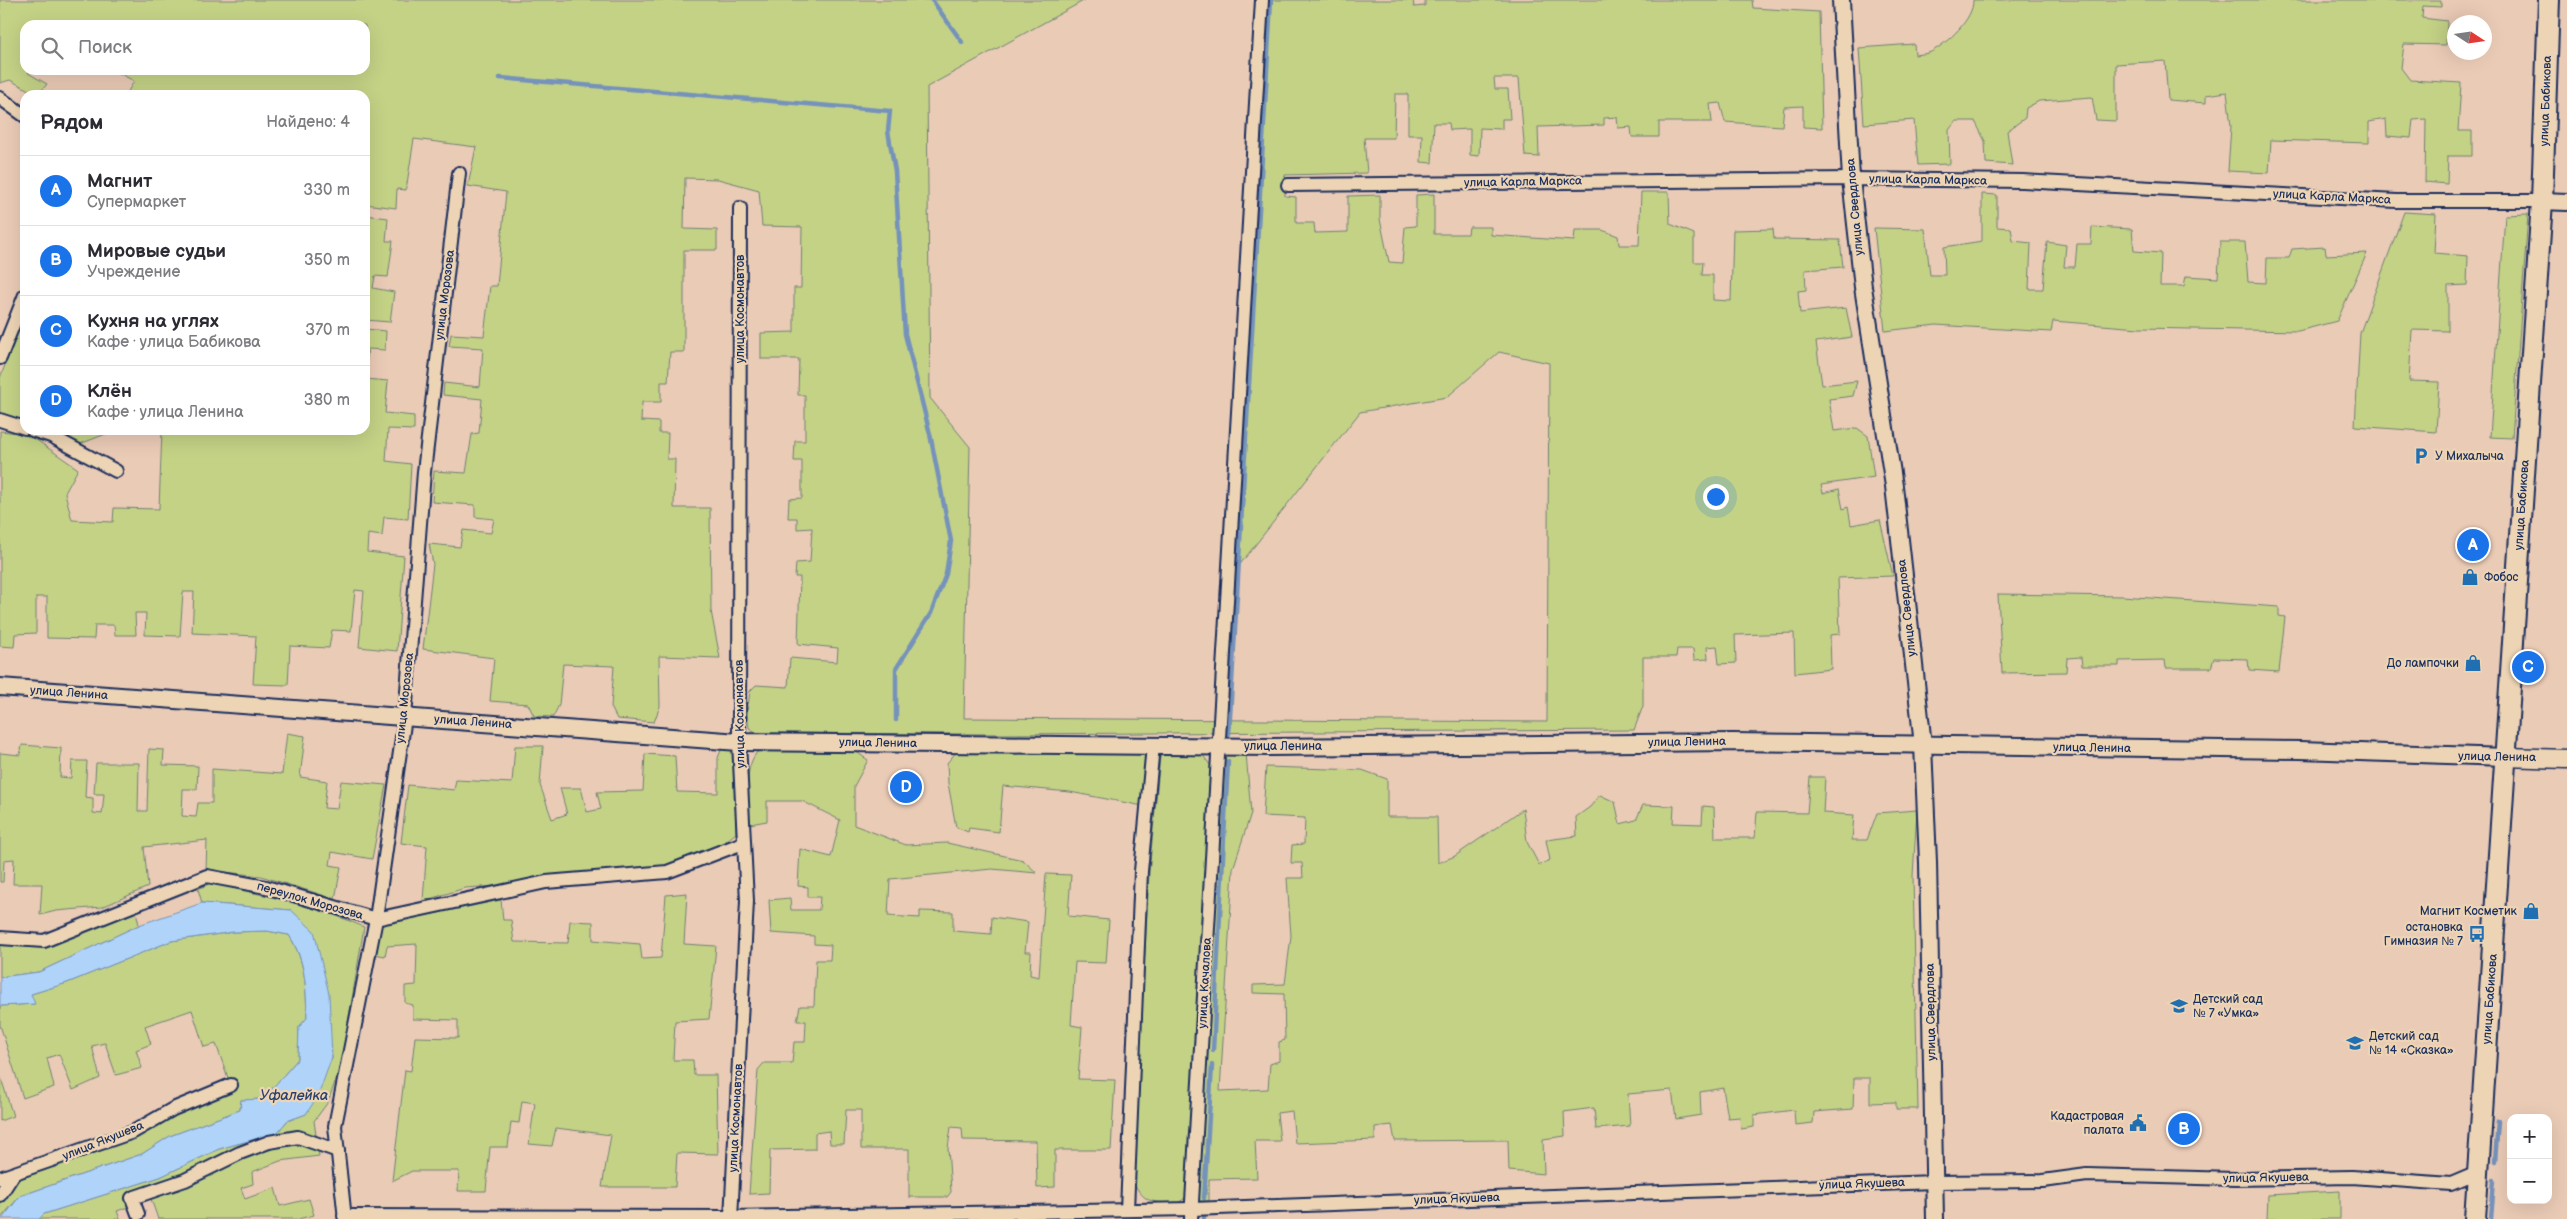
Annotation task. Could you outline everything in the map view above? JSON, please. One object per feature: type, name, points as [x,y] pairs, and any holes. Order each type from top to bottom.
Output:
[{"type":"main road","name":"улица Бабикова","points":[[2475,1219],[2542,201],[2549,0]]},
{"type":"main road","name":"улица Ленина","points":[[2506,757],[2567,759]]},
{"type":"street","name":"улица Качалова","points":[[1192,1214],[1262,0]]},
{"type":"street","name":"улица Свердлова","points":[[1841,0],[1851,179],[1863,287],[1894,486],[1923,745],[1928,862],[1934,1219]]},
{"type":"street","points":[[0,98],[20,112]]},
{"type":"street","name":"улица Морозова","points":[[345,1218],[336,1126],[376,919],[405,716],[424,472],[459,173]]},
{"type":"street","name":"улица Карла Маркса","points":[[1288,185],[1851,179],[2022,182],[2396,201],[2567,202]]},
{"type":"street","name":"улица Космонавтов","points":[[731,1218],[747,901],[739,742],[740,208]]},
{"type":"street","points":[[0,358],[20,308]]},
{"type":"street","points":[[0,420],[20,426]]},
{"type":"street","points":[[48,435],[116,472]]},
{"type":"street","name":"улица Ленина","points":[[0,687],[739,742],[1153,746],[1733,742],[2290,750],[2506,757]]},
{"type":"street","points":[[1127,1210],[1141,871],[1153,746]]},
{"type":"street","name":"переулок Морозова","points":[[0,938],[44,941],[207,876],[266,887],[376,919],[546,882],[667,872],[743,843]]},
{"type":"street","name":"улица Якушева","points":[[0,1178],[133,1132],[173,1109],[231,1085]]},
{"type":"street","points":[[138,1214],[132,1198],[185,1180],[240,1153],[270,1142],[298,1137],[338,1151]]},
{"type":"street","name":"улица Якушева","points":[[345,1218],[731,1218],[1127,1210],[1192,1214],[1934,1182],[2043,1181],[2087,1175],[2235,1179],[2352,1177],[2451,1184],[2477,1173]]},
{"type":"street","points":[[0,1195],[13,1175]]},
{"type":"green space","points":[[0,0],[1085,0],[927,87],[930,398],[970,447],[964,718],[1547,722],[1549,363],[1499,352],[1447,397],[1360,412],[1234,572],[1268,0],[1413,0],[1414,7],[1425,6],[1425,0],[1752,0],[1753,8],[1819,12],[1822,128],[1803,127],[1803,106],[1784,107],[1782,126],[1725,122],[1720,103],[1710,104],[1712,122],[1659,122],[1659,137],[1632,137],[1631,127],[1618,128],[1617,117],[1604,118],[1604,125],[1538,127],[1539,157],[1525,156],[1519,78],[1494,78],[1495,89],[1508,89],[1510,119],[1502,119],[1502,129],[1480,128],[1479,156],[1470,155],[1470,129],[1450,130],[1449,123],[1434,123],[1432,163],[1421,162],[1422,135],[1408,135],[1408,94],[1395,94],[1394,138],[1364,138],[1367,173],[1285,175],[1285,196],[1296,197],[1296,223],[1314,223],[1315,233],[1348,232],[1348,196],[1380,195],[1380,219],[1389,262],[1402,263],[1405,227],[1416,226],[1416,195],[1434,194],[1434,234],[1468,234],[1469,227],[1491,227],[1491,235],[1574,241],[1575,230],[1602,230],[1618,236],[1619,245],[1639,245],[1641,192],[1669,192],[1670,224],[1694,234],[1694,262],[1703,262],[1702,275],[1713,275],[1713,300],[1731,301],[1733,230],[1773,229],[1774,239],[1840,240],[1843,267],[1805,270],[1806,290],[1798,291],[1800,313],[1846,308],[1852,337],[1816,342],[1822,385],[1857,381],[1853,396],[1829,399],[1834,431],[1857,428],[1868,436],[1874,477],[1821,485],[1823,493],[1839,489],[1843,509],[1848,507],[1851,525],[1880,520],[1893,576],[1838,578],[1840,634],[1830,635],[1831,669],[1795,673],[1794,633],[1735,635],[1736,663],[1719,664],[1717,646],[1707,647],[1708,659],[1694,660],[1693,649],[1677,649],[1676,657],[1643,657],[1643,706],[1634,730],[998,734],[757,733],[749,728],[747,714],[750,691],[756,685],[788,687],[790,658],[837,662],[838,648],[798,644],[800,577],[795,577],[796,563],[810,562],[812,528],[797,529],[797,518],[788,518],[789,499],[802,498],[802,461],[794,461],[795,441],[805,441],[805,395],[798,395],[799,359],[761,359],[761,333],[794,332],[794,288],[801,288],[802,227],[762,226],[759,190],[718,179],[685,178],[684,229],[717,230],[717,250],[684,250],[684,352],[670,352],[668,382],[661,382],[661,402],[642,402],[641,421],[659,422],[659,433],[668,433],[667,459],[675,459],[674,508],[710,508],[711,611],[720,658],[659,656],[660,706],[654,722],[617,719],[611,707],[614,666],[563,664],[559,705],[553,717],[534,716],[528,704],[490,701],[494,658],[423,649],[433,564],[429,544],[460,547],[463,530],[491,533],[494,519],[475,517],[475,505],[432,502],[434,471],[466,473],[472,434],[479,433],[482,399],[443,395],[444,383],[480,387],[483,348],[449,346],[451,334],[484,336],[490,286],[497,286],[506,192],[468,186],[476,147],[414,139],[406,190],[397,189],[396,208],[370,205],[370,90],[129,90],[134,81],[123,75],[370,75],[370,20],[20,20],[20,75],[31,75],[47,84],[42,90],[29,90],[10,80],[0,83]]},
{"type":"green space","points":[[1973,0],[2441,0],[2441,7],[2423,6],[2422,18],[2447,21],[2446,45],[2404,44],[2401,68],[2410,80],[2461,83],[2458,131],[2472,131],[2472,156],[2448,156],[2447,184],[2425,182],[2426,119],[2413,120],[2411,138],[2387,136],[2386,119],[2369,122],[2369,143],[2271,140],[2269,173],[2228,171],[2231,126],[2227,92],[2206,95],[2206,103],[2168,100],[2165,61],[2116,64],[2116,121],[2096,120],[2092,97],[2039,101],[2026,108],[2025,118],[2007,131],[2012,165],[1986,163],[1985,141],[1975,121],[1956,121],[1949,130],[1950,164],[1918,165],[1914,120],[1864,124],[1859,48],[1914,44],[1915,55],[1931,52],[1952,37],[1969,15]]},
{"type":"green space","points":[[1982,194],[1997,195],[1997,227],[2011,228],[2013,241],[2031,243],[2029,289],[2043,289],[2047,242],[2066,245],[2064,267],[2075,267],[2077,244],[2091,244],[2092,227],[2132,229],[2134,251],[2161,253],[2160,286],[2184,286],[2186,276],[2218,278],[2220,242],[2245,242],[2248,282],[2266,283],[2267,258],[2289,258],[2292,249],[2325,247],[2326,255],[2367,253],[2337,321],[2298,331],[2139,328],[2053,321],[2051,332],[1936,325],[1885,331],[1874,228],[1925,229],[1930,275],[1945,275],[1944,247],[1982,241]]},
{"type":"green space","points":[[2404,212],[2436,214],[2434,253],[2468,256],[2467,285],[2448,286],[2448,331],[2412,330],[2409,381],[2439,382],[2436,432],[2355,426],[2360,333]]},
{"type":"green space","points":[[2528,214],[2512,438],[2490,437],[2505,215]]},
{"type":"green space","points":[[370,216],[388,218],[386,241],[393,241],[388,277],[375,276],[373,288],[394,292],[390,322],[370,320]]},
{"type":"green space","points":[[20,327],[20,421],[0,414],[0,378]]},
{"type":"green space","points":[[370,329],[386,331],[385,350],[370,349]]},
{"type":"green space","points":[[370,379],[388,381],[385,413],[414,416],[414,430],[388,429],[386,461],[411,464],[408,519],[384,517],[382,536],[368,534],[367,552],[404,556],[397,651],[359,647],[364,591],[355,590],[351,631],[332,630],[329,648],[290,646],[288,685],[253,684],[256,636],[192,633],[194,592],[183,592],[180,636],[145,635],[146,613],[135,613],[136,635],[115,635],[114,625],[95,625],[94,639],[47,638],[47,597],[36,597],[36,633],[15,634],[14,647],[0,646],[0,431],[29,435],[78,469],[65,493],[72,520],[113,522],[114,508],[159,509],[162,435],[370,435]]},
{"type":"green space","points":[[58,435],[103,435],[80,444]]},
{"type":"green space","points":[[1998,594],[2122,596],[2279,607],[2279,616],[2285,617],[2279,672],[2249,670],[2248,659],[2214,658],[2211,668],[2166,668],[2165,660],[2119,661],[2119,666],[2082,666],[2081,657],[2067,658],[2066,672],[2002,673]]},
{"type":"green space","points":[[287,733],[305,736],[300,777],[327,781],[324,808],[337,809],[341,781],[386,785],[372,859],[332,852],[330,865],[341,867],[335,899],[261,876],[206,870],[207,840],[144,847],[148,887],[102,907],[56,911],[40,915],[42,884],[13,884],[14,859],[4,860],[3,882],[0,882],[0,753],[20,755],[22,745],[61,748],[60,777],[71,778],[72,761],[87,761],[85,797],[93,798],[93,813],[102,814],[104,794],[94,794],[96,763],[139,763],[138,811],[147,811],[149,749],[164,750],[163,765],[198,766],[197,789],[183,789],[182,816],[196,817],[198,803],[212,803],[212,769],[282,774]]},
{"type":"green space","points":[[515,746],[543,746],[540,785],[552,819],[567,814],[560,788],[581,788],[587,812],[601,809],[597,792],[643,791],[645,754],[675,756],[677,792],[718,793],[718,758],[721,750],[734,749],[736,833],[716,849],[664,866],[564,874],[496,886],[465,888],[423,901],[427,846],[401,843],[408,785],[454,790],[456,780],[512,783]]},
{"type":"green space","points":[[773,749],[855,751],[868,760],[854,786],[854,825],[906,845],[947,843],[1023,860],[1037,873],[992,869],[890,879],[888,916],[920,918],[920,911],[953,912],[953,931],[991,934],[992,917],[1028,922],[1025,952],[1031,952],[1030,975],[1039,977],[1046,874],[1071,875],[1068,916],[1109,920],[1106,963],[1075,962],[1071,1025],[1082,1027],[1078,1079],[1115,1080],[1111,1150],[1055,1150],[1055,1187],[1037,1188],[1036,1141],[963,1140],[962,1128],[951,1127],[948,1148],[951,1192],[947,1197],[909,1197],[909,1149],[861,1149],[861,1110],[846,1110],[844,1144],[830,1144],[829,1131],[815,1133],[815,1149],[770,1150],[769,1193],[749,1194],[758,1070],[764,1063],[792,1063],[794,1042],[805,1042],[806,1021],[797,1021],[800,1006],[814,1006],[816,960],[830,960],[831,945],[814,944],[814,936],[771,933],[769,900],[790,898],[791,910],[819,910],[820,897],[808,897],[808,887],[798,886],[800,849],[831,857],[840,820],[802,801],[767,801],[767,821],[750,824],[749,768],[757,752]]},
{"type":"green space","points":[[958,750],[1147,753],[1143,806],[1070,792],[1003,786],[999,832],[969,828],[968,832],[956,827],[948,783],[947,763]]},
{"type":"green space","points":[[1166,753],[1201,753],[1211,766],[1188,1196],[1178,1203],[1151,1201],[1141,1194],[1133,1181],[1149,873],[1160,757]]},
{"type":"green space","points":[[1246,753],[1251,813],[1233,869],[1220,1091],[1268,1089],[1270,1064],[1279,1061],[1279,1042],[1285,1040],[1284,994],[1253,993],[1253,985],[1285,984],[1291,936],[1287,878],[1303,878],[1302,863],[1291,863],[1292,845],[1304,844],[1305,818],[1263,816],[1266,767],[1362,770],[1387,779],[1387,817],[1437,817],[1438,863],[1455,856],[1523,809],[1527,842],[1539,865],[1550,860],[1546,840],[1577,836],[1576,817],[1590,807],[1600,795],[1615,802],[1620,824],[1636,820],[1643,805],[1674,806],[1673,823],[1702,824],[1703,806],[1714,807],[1715,838],[1755,838],[1757,812],[1807,813],[1810,777],[1825,777],[1823,813],[1854,815],[1852,840],[1867,840],[1877,813],[1917,810],[1913,876],[1918,1109],[1896,1109],[1896,1102],[1870,1103],[1870,1078],[1854,1078],[1853,1109],[1814,1112],[1813,1123],[1795,1125],[1794,1110],[1754,1115],[1754,1127],[1741,1129],[1740,1117],[1728,1118],[1723,1088],[1700,1092],[1701,1115],[1676,1119],[1672,1090],[1628,1094],[1630,1126],[1596,1129],[1594,1108],[1564,1112],[1565,1136],[1543,1139],[1544,1174],[1509,1171],[1508,1140],[1395,1141],[1392,1125],[1375,1127],[1375,1140],[1295,1143],[1292,1111],[1277,1113],[1280,1141],[1255,1141],[1257,1178],[1209,1179],[1209,1201],[1198,1201],[1221,754]]},
{"type":"green space","points":[[211,883],[308,907],[364,927],[341,1065],[328,1102],[314,1121],[319,1156],[280,1161],[252,1172],[253,1184],[241,1188],[245,1199],[275,1188],[280,1206],[309,1199],[314,1215],[298,1219],[158,1219],[151,1199],[117,1211],[120,1219],[39,1219],[44,1214],[160,1177],[219,1149],[277,1133],[287,1121],[306,1114],[332,1057],[291,910],[202,903],[198,889]]},
{"type":"green space","points":[[687,893],[684,944],[716,946],[709,1019],[675,1021],[673,1060],[693,1060],[694,1075],[716,1075],[718,1154],[677,1153],[675,1187],[602,1187],[611,1135],[556,1128],[552,1146],[529,1144],[535,1103],[522,1101],[519,1123],[511,1122],[508,1147],[490,1147],[486,1191],[458,1191],[459,1171],[412,1171],[392,1181],[405,1070],[411,1071],[415,1037],[458,1038],[458,1020],[413,1019],[413,1005],[405,1003],[405,986],[416,985],[417,944],[387,946],[385,956],[374,954],[379,925],[501,900],[503,920],[511,920],[514,942],[568,943],[570,921],[593,922],[593,940],[640,944],[642,959],[661,958],[666,895]]},
{"type":"green space","points":[[136,911],[139,925],[39,972],[0,977],[0,944],[44,947]]},
{"type":"green space","points":[[267,931],[289,935],[295,945],[304,975],[307,1018],[299,1027],[298,1059],[263,1099],[241,1100],[240,1110],[170,1136],[142,1154],[20,1196],[0,1219],[0,1203],[17,1180],[136,1138],[175,1115],[233,1092],[216,1044],[204,1047],[192,1010],[145,1026],[151,1044],[136,1050],[142,1068],[116,1075],[105,1043],[92,1046],[100,1078],[73,1090],[59,1054],[47,1058],[54,1087],[23,1098],[0,1025],[0,1006],[34,1004],[31,994],[67,983],[171,941],[233,932]]},
{"type":"green space","points":[[0,1075],[13,1116],[0,1121]]},
{"type":"green space","points":[[2340,1191],[2340,1219],[2267,1219],[2268,1195]]},
{"type":"water","name":"Уфалейка","points":[[202,903],[291,910],[314,931],[329,994],[332,1057],[318,1096],[306,1114],[287,1121],[277,1133],[219,1149],[160,1177],[44,1214],[39,1219],[2,1219],[20,1196],[142,1154],[170,1136],[240,1110],[241,1100],[263,1099],[298,1059],[299,1027],[307,1018],[302,965],[295,945],[289,935],[267,931],[233,932],[171,941],[67,983],[31,994],[35,1004],[0,1006],[0,977],[39,972],[139,925]]},
{"type":"waterway","points":[[932,0],[962,42]]},
{"type":"waterway","points":[[1229,734],[1271,0]]},
{"type":"waterway","points":[[500,78],[890,111],[888,131],[895,171],[905,334],[930,434],[951,541],[946,574],[931,613],[896,669],[896,720]]},
{"type":"waterway","points":[[1213,1050],[1228,761]]},
{"type":"waterway","points":[[1204,1198],[1212,1065]]},
{"type":"waterway","points":[[2495,1161],[2498,1121]]},
{"type":"waterway","points":[[2491,1219],[2494,1180]]},
{"type":"place","name":"У Михалыча","points":[[2421,456]]},
{"type":"place","name":"Магнит","points":[[2473,545]]},
{"type":"place","name":"Фобос","points":[[2470,577]]},
{"type":"place","name":"До лампочки","points":[[2473,663]]},
{"type":"place","name":"Кухня на углях","points":[[2528,667]]},
{"type":"place","name":"Клён","points":[[906,787]]},
{"type":"place","name":"Магнит Косметик","points":[[2531,911]]},
{"type":"place","name":"остановка Гимназия № 7","points":[[2477,934]]},
{"type":"place","name":"Детский сад № 7 «Умка»","points":[[2179,1006]]},
{"type":"place","name":"Детский сад № 14 «Сказка»","points":[[2355,1043]]},
{"type":"place","name":"Кадастровая палата","points":[[2138,1123]]},
{"type":"place","name":"Мировые судьи","points":[[2184,1129]]}]
